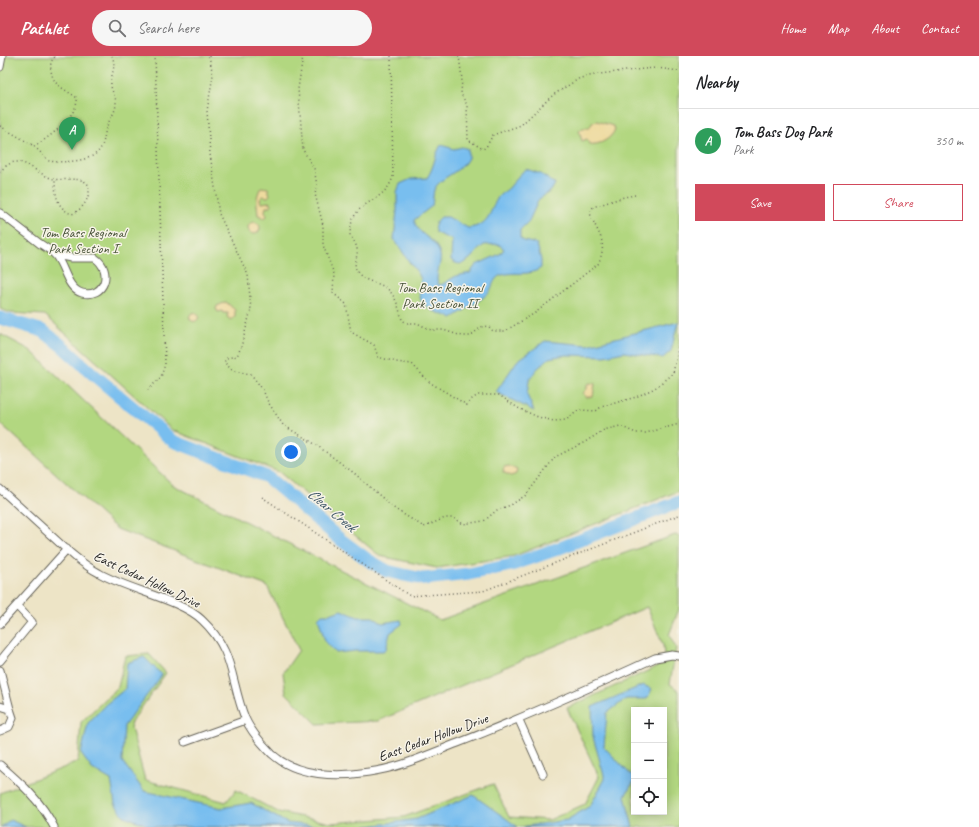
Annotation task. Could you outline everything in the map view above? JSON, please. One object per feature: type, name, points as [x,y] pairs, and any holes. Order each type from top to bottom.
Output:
[{"type":"street","points":[[0,67],[2,56]]},
{"type":"street","points":[[0,213],[56,255],[71,258],[95,258],[104,266],[106,273],[103,284],[99,290],[87,294],[77,290],[70,283],[56,255]]},
{"type":"street","name":"East Cedar Hollow Drive","points":[[0,489],[81,562],[98,573],[169,602],[200,618],[220,640],[228,656],[246,720],[253,732],[273,754],[285,763],[314,772],[332,774],[369,772],[391,768],[519,720],[656,658],[672,655],[679,656]]},
{"type":"street","points":[[1,621],[66,549]]},
{"type":"street","points":[[0,661],[32,622],[16,606]]},
{"type":"street","points":[[0,670],[13,718],[9,727],[0,731]]},
{"type":"street","points":[[0,706],[10,709]]},
{"type":"street","points":[[185,742],[246,720]]},
{"type":"street","points":[[519,720],[543,774]]},
{"type":"street","points":[[0,765],[32,794],[46,811],[54,827]]},
{"type":"path","points":[[34,146],[44,141],[53,133],[76,107],[77,98],[61,89],[53,79],[50,65],[56,56]]},
{"type":"path","points":[[0,126],[34,146],[44,158],[56,162],[78,160],[98,153],[116,107],[116,101],[111,85],[115,67],[112,56]]},
{"type":"path","points":[[148,390],[162,377],[165,364],[155,56]]},
{"type":"path","points":[[209,56],[213,75],[207,111],[210,154],[218,214],[248,275],[251,310],[241,347],[237,356],[227,358],[224,362],[233,371],[251,374],[263,390],[268,402],[283,425],[314,444],[354,473],[395,509],[424,527],[445,518],[454,518],[463,524],[484,520],[497,510],[512,505],[526,495],[555,457],[585,442],[604,430],[620,426],[636,433],[646,433],[679,424]]},
{"type":"path","points":[[303,56],[298,89],[303,150],[314,168],[317,186],[315,194],[322,225],[323,246],[334,274],[333,293],[346,304],[351,332],[374,345],[378,357],[396,362],[412,364],[429,382],[467,405],[472,398],[478,395],[499,395],[518,408],[538,417],[554,421],[566,420],[579,410],[596,411],[601,407],[616,404],[636,397],[655,388],[673,373],[679,345]]},
{"type":"path","points":[[392,56],[393,177],[390,187],[382,195],[363,205],[354,217],[350,227],[350,236],[357,244],[355,266],[359,274],[369,281],[384,286],[389,291],[398,306],[402,320],[407,324],[417,324],[431,330],[443,330],[462,336],[470,336],[483,326],[493,331],[505,331],[535,313],[598,264],[602,256],[603,238],[590,213],[593,207],[624,197],[635,196]]},
{"type":"path","points":[[459,56],[462,74],[461,94],[467,105],[468,140],[483,149],[486,147],[493,135],[521,125],[553,95],[580,78],[644,68],[679,71]]},
{"type":"path","points":[[0,172],[4,167],[18,161],[55,180],[74,178],[82,180],[87,186],[87,199],[78,212],[72,214],[62,208],[55,193],[55,180]]},
{"type":"path","points":[[262,497],[410,596],[483,591],[679,515]]},
{"type":"green space","name":"Tom Bass Regional Park Section II","points":[[0,56],[679,56],[679,491],[514,556],[437,568],[380,556],[279,472],[172,430],[45,315],[11,313],[0,309]]},
{"type":"green space","points":[[0,334],[30,350],[173,485],[440,620],[675,535],[679,536],[679,609],[669,635],[676,648],[670,684],[679,691],[679,827],[0,827],[0,793],[78,762],[81,722],[118,687],[125,656],[149,654],[166,673],[130,724],[145,780],[226,802],[236,790],[278,812],[331,823],[404,817],[493,784],[509,817],[549,820],[585,804],[599,777],[567,708],[665,663],[663,645],[647,607],[378,721],[317,724],[286,693],[283,673],[299,650],[267,586],[117,529],[0,423]]},
{"type":"sand","points":[[597,121],[613,126],[615,129],[611,136],[608,139],[596,144],[589,144],[587,139],[582,141],[579,131],[583,128],[589,128],[593,122]]},
{"type":"sand","points":[[261,187],[268,188],[270,195],[268,197],[262,196],[260,200],[262,203],[269,202],[272,204],[270,207],[266,207],[265,211],[267,216],[265,218],[258,215],[257,198]]},
{"type":"sand","points":[[252,222],[256,222],[260,228],[256,234],[252,234],[248,230],[248,226]]},
{"type":"sand","points":[[226,302],[235,310],[235,317],[231,320],[227,317],[228,313],[223,313],[222,311],[218,312],[216,309],[217,306]]},
{"type":"sand","points":[[194,312],[199,317],[194,322],[189,317]]},
{"type":"sand","points":[[587,384],[595,384],[593,396],[586,397],[583,393],[587,389]]},
{"type":"sand","points":[[509,466],[517,470],[516,474],[511,476],[503,472],[504,467]]},
{"type":"water","points":[[441,145],[454,149],[462,147],[468,149],[468,158],[461,167],[437,185],[434,190],[432,206],[414,220],[418,229],[437,247],[439,251],[440,259],[437,276],[438,284],[441,285],[456,276],[470,273],[476,265],[500,254],[504,249],[498,244],[484,245],[469,260],[461,264],[456,263],[451,260],[452,240],[436,233],[434,228],[435,224],[441,217],[448,217],[468,228],[480,225],[487,218],[498,197],[509,188],[526,169],[541,174],[555,184],[551,191],[539,199],[529,221],[520,230],[520,238],[524,241],[537,244],[541,260],[541,268],[527,273],[499,276],[495,279],[488,294],[452,318],[431,310],[421,301],[419,292],[421,279],[394,239],[397,192],[400,184],[411,179],[427,178]]},
{"type":"water","points":[[678,322],[671,351],[663,358],[624,352],[605,356],[566,355],[549,358],[536,370],[529,381],[527,395],[534,411],[496,392],[517,361],[545,341],[588,345]]},
{"type":"water","points":[[341,610],[358,617],[373,617],[382,623],[401,620],[402,624],[390,633],[386,649],[383,651],[336,653],[325,641],[318,618],[322,614],[330,614]]},
{"type":"water","points":[[144,657],[162,675],[124,726],[122,761],[144,791],[221,808],[251,803],[287,823],[327,827],[152,827],[124,816],[115,804],[111,780],[92,769],[81,754],[88,723],[105,705],[125,689],[127,663]]},
{"type":"water","points":[[643,685],[652,689],[647,699],[626,699],[607,713],[604,747],[631,775],[631,786],[625,796],[633,827],[520,827],[567,820],[590,806],[605,779],[593,737],[592,707]]},
{"type":"water","points":[[473,795],[518,827],[362,827],[417,819]]},
{"type":"water","points":[[10,820],[26,827],[1,827]]},
{"type":"waterway","name":"Clear Creek","points":[[0,318],[43,331],[173,441],[267,477],[341,540],[368,560],[387,571],[423,579],[469,574],[511,565],[679,502]]},
{"type":"place","name":"Tom Bass Dog Park","points":[[72,150]]},
{"type":"park label","name":"Tom Bass Regional Park Section I","points":[[83,240]]}]
